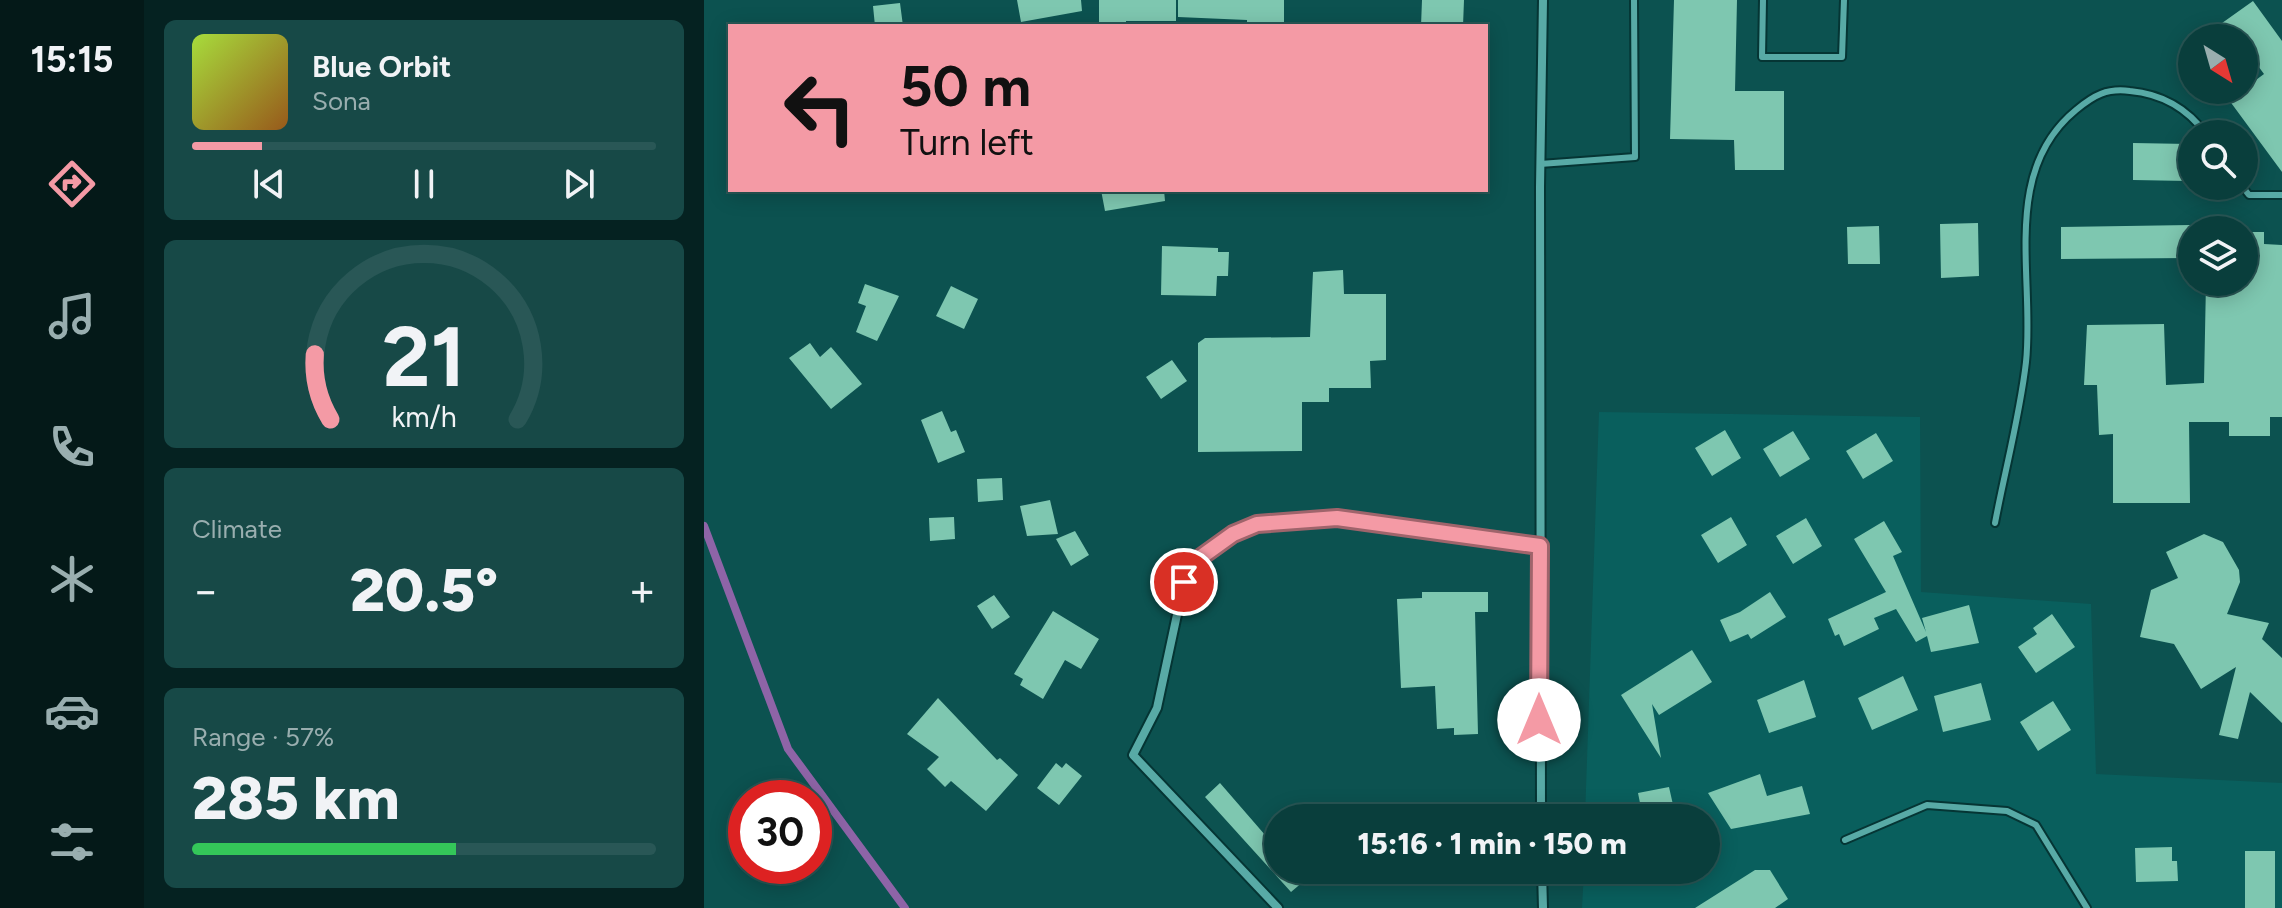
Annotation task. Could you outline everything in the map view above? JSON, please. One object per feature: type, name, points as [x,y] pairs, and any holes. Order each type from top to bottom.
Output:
[{"type":"street","points":[[1541,804],[1540,164],[1543,0]]},
{"type":"street","points":[[1278,908],[1133,755],[1157,708],[1184,582],[1201,557],[1233,534],[1257,524],[1337,518],[1540,546]]},
{"type":"street","points":[[1542,884],[1543,908]]},
{"type":"lane","points":[[1540,164],[1635,157],[1634,0]]},
{"type":"lane","points":[[1763,0],[1762,57],[1842,57],[1844,0]]},
{"type":"lane","points":[[1995,523],[2026,361],[2027,195],[2044,146],[2069,115],[2093,96],[2114,89],[2152,93],[2191,113],[2196,120]]},
{"type":"lane","points":[[2258,195],[2282,195]]},
{"type":"lane","points":[[1845,840],[1927,805],[2007,811],[2036,825],[2087,908]]},
{"type":"shaded area","points":[[1599,412],[1920,417],[1921,592],[2091,604],[2096,774],[2282,783],[2282,908],[1582,908],[1583,884],[1720,884],[1720,804],[1585,804]]},
{"type":"building","points":[[1017,0],[1081,0],[1082,11],[1021,22]]},
{"type":"building","points":[[1099,0],[1176,0],[1176,21],[1099,24]]},
{"type":"building","points":[[1178,0],[1284,0],[1284,24],[1247,24],[1247,20],[1178,17]]},
{"type":"building","points":[[1422,0],[1464,0],[1463,24],[1421,24]]},
{"type":"building","points":[[1674,0],[1737,0],[1735,91],[1784,91],[1784,170],[1735,170],[1734,140],[1670,139]]},
{"type":"building","points":[[2253,1],[2282,41],[2282,172],[2258,139],[2258,120],[2244,120],[2232,104],[2258,104],[2258,78],[2264,74],[2258,66],[2258,24],[2221,24]]},
{"type":"building","points":[[900,3],[903,24],[875,24],[873,6]]},
{"type":"building","points":[[2133,143],[2178,144],[2178,181],[2133,180]]},
{"type":"building","points":[[1101,192],[1164,192],[1165,201],[1105,211]]},
{"type":"building","points":[[1978,223],[1979,276],[1941,278],[1940,224]]},
{"type":"building","points":[[2178,225],[2178,258],[2061,259],[2061,227]]},
{"type":"building","points":[[1879,226],[1880,264],[1848,264],[1847,227]]},
{"type":"building","points":[[2258,232],[2264,232],[2264,244],[2282,245],[2282,417],[2270,417],[2270,436],[2229,436],[2229,422],[2189,422],[2190,503],[2113,503],[2113,434],[2099,435],[2097,385],[2084,385],[2087,325],[2164,324],[2166,385],[2204,383],[2206,296],[2258,296]]},
{"type":"building","points":[[1162,246],[1218,248],[1218,252],[1229,252],[1228,276],[1217,276],[1216,296],[1161,295]]},
{"type":"building","points":[[1343,270],[1344,294],[1386,294],[1386,360],[1370,361],[1371,388],[1329,388],[1329,402],[1302,402],[1302,451],[1198,452],[1198,343],[1205,338],[1310,337],[1313,272]]},
{"type":"building","points":[[865,284],[899,296],[877,341],[856,332],[866,306],[858,303]]},
{"type":"building","points":[[951,286],[978,299],[964,329],[936,316]]},
{"type":"building","points":[[810,343],[820,357],[831,347],[862,384],[831,409],[789,358]]},
{"type":"building","points":[[1172,360],[1187,381],[1161,399],[1146,377]]},
{"type":"building","points":[[942,411],[951,432],[956,430],[965,452],[938,463],[921,420]]},
{"type":"building","points":[[1725,430],[1741,458],[1712,476],[1695,448]]},
{"type":"building","points":[[1793,431],[1810,459],[1780,477],[1763,449]]},
{"type":"building","points":[[1876,433],[1893,461],[1863,479],[1846,451]]},
{"type":"building","points":[[1002,478],[1003,500],[978,502],[977,479]]},
{"type":"building","points":[[1050,500],[1058,534],[1027,536],[1020,506]]},
{"type":"building","points":[[954,517],[955,539],[930,541],[929,518]]},
{"type":"building","points":[[1731,517],[1747,545],[1718,563],[1701,535]]},
{"type":"building","points":[[1806,518],[1822,546],[1793,564],[1776,536]]},
{"type":"building","points":[[1884,521],[1902,552],[1893,556],[1926,632],[1922,618],[1969,605],[1979,643],[1931,652],[1927,636],[1916,642],[1896,609],[1874,618],[1879,629],[1844,646],[1839,634],[1835,636],[1828,619],[1886,592],[1854,539]]},
{"type":"building","points":[[1075,531],[1089,555],[1071,566],[1056,539]]},
{"type":"building","points":[[2204,534],[2223,542],[2239,570],[2240,582],[2227,614],[2269,623],[2262,639],[2282,658],[2282,723],[2250,692],[2238,739],[2219,735],[2236,667],[2201,689],[2174,644],[2140,637],[2151,590],[2178,578],[2166,552]]},
{"type":"building","points":[[1422,592],[1488,592],[1488,612],[1475,612],[1478,734],[1454,735],[1454,728],[1437,729],[1435,686],[1401,688],[1397,599],[1422,598]]},
{"type":"building","points":[[1770,592],[1786,617],[1751,639],[1748,634],[1730,642],[1720,620],[1740,612]]},
{"type":"building","points":[[994,595],[1010,617],[992,629],[977,606]]},
{"type":"building","points":[[1053,611],[1099,639],[1081,669],[1065,660],[1043,699],[1020,685],[1023,679],[1014,674]]},
{"type":"building","points":[[2052,614],[2075,647],[2036,673],[2018,647],[2037,634],[2033,628]]},
{"type":"building","points":[[1692,650],[1712,682],[1659,715],[1652,704],[1661,758],[1621,695]]},
{"type":"building","points":[[1903,676],[1918,710],[1872,730],[1858,698]]},
{"type":"building","points":[[1804,680],[1816,717],[1769,733],[1757,700]]},
{"type":"building","points":[[1981,683],[1991,720],[1943,732],[1934,696]]},
{"type":"building","points":[[938,698],[997,760],[1000,758],[1018,775],[986,811],[951,781],[945,787],[927,769],[939,757],[907,734]]},
{"type":"building","points":[[2053,701],[2071,730],[2038,751],[2020,722]]},
{"type":"building","points":[[1056,763],[1062,768],[1066,763],[1082,776],[1059,805],[1037,788]]},
{"type":"building","points":[[1760,774],[1767,796],[1802,786],[1810,814],[1731,829],[1720,812],[1720,804],[1715,804],[1708,793]]},
{"type":"building","points":[[1220,783],[1264,834],[1264,862],[1205,797]]},
{"type":"building","points":[[1669,787],[1673,804],[1640,804],[1638,793]]},
{"type":"building","points":[[2172,847],[2172,861],[2177,861],[2178,881],[2136,882],[2135,848]]},
{"type":"building","points":[[2245,851],[2275,851],[2275,908],[2245,908]]},
{"type":"building","points":[[1755,870],[1770,870],[1788,899],[1775,908],[1695,908]]},
{"type":"building","points":[[1284,884],[1300,884],[1291,892]]},
{"type":"waterway","points":[[704,526],[788,749],[905,908]]},
{"type":"route","points":[[1184,582],[1201,557],[1233,534],[1257,524],[1337,518],[1540,546],[1539,720]]}]
